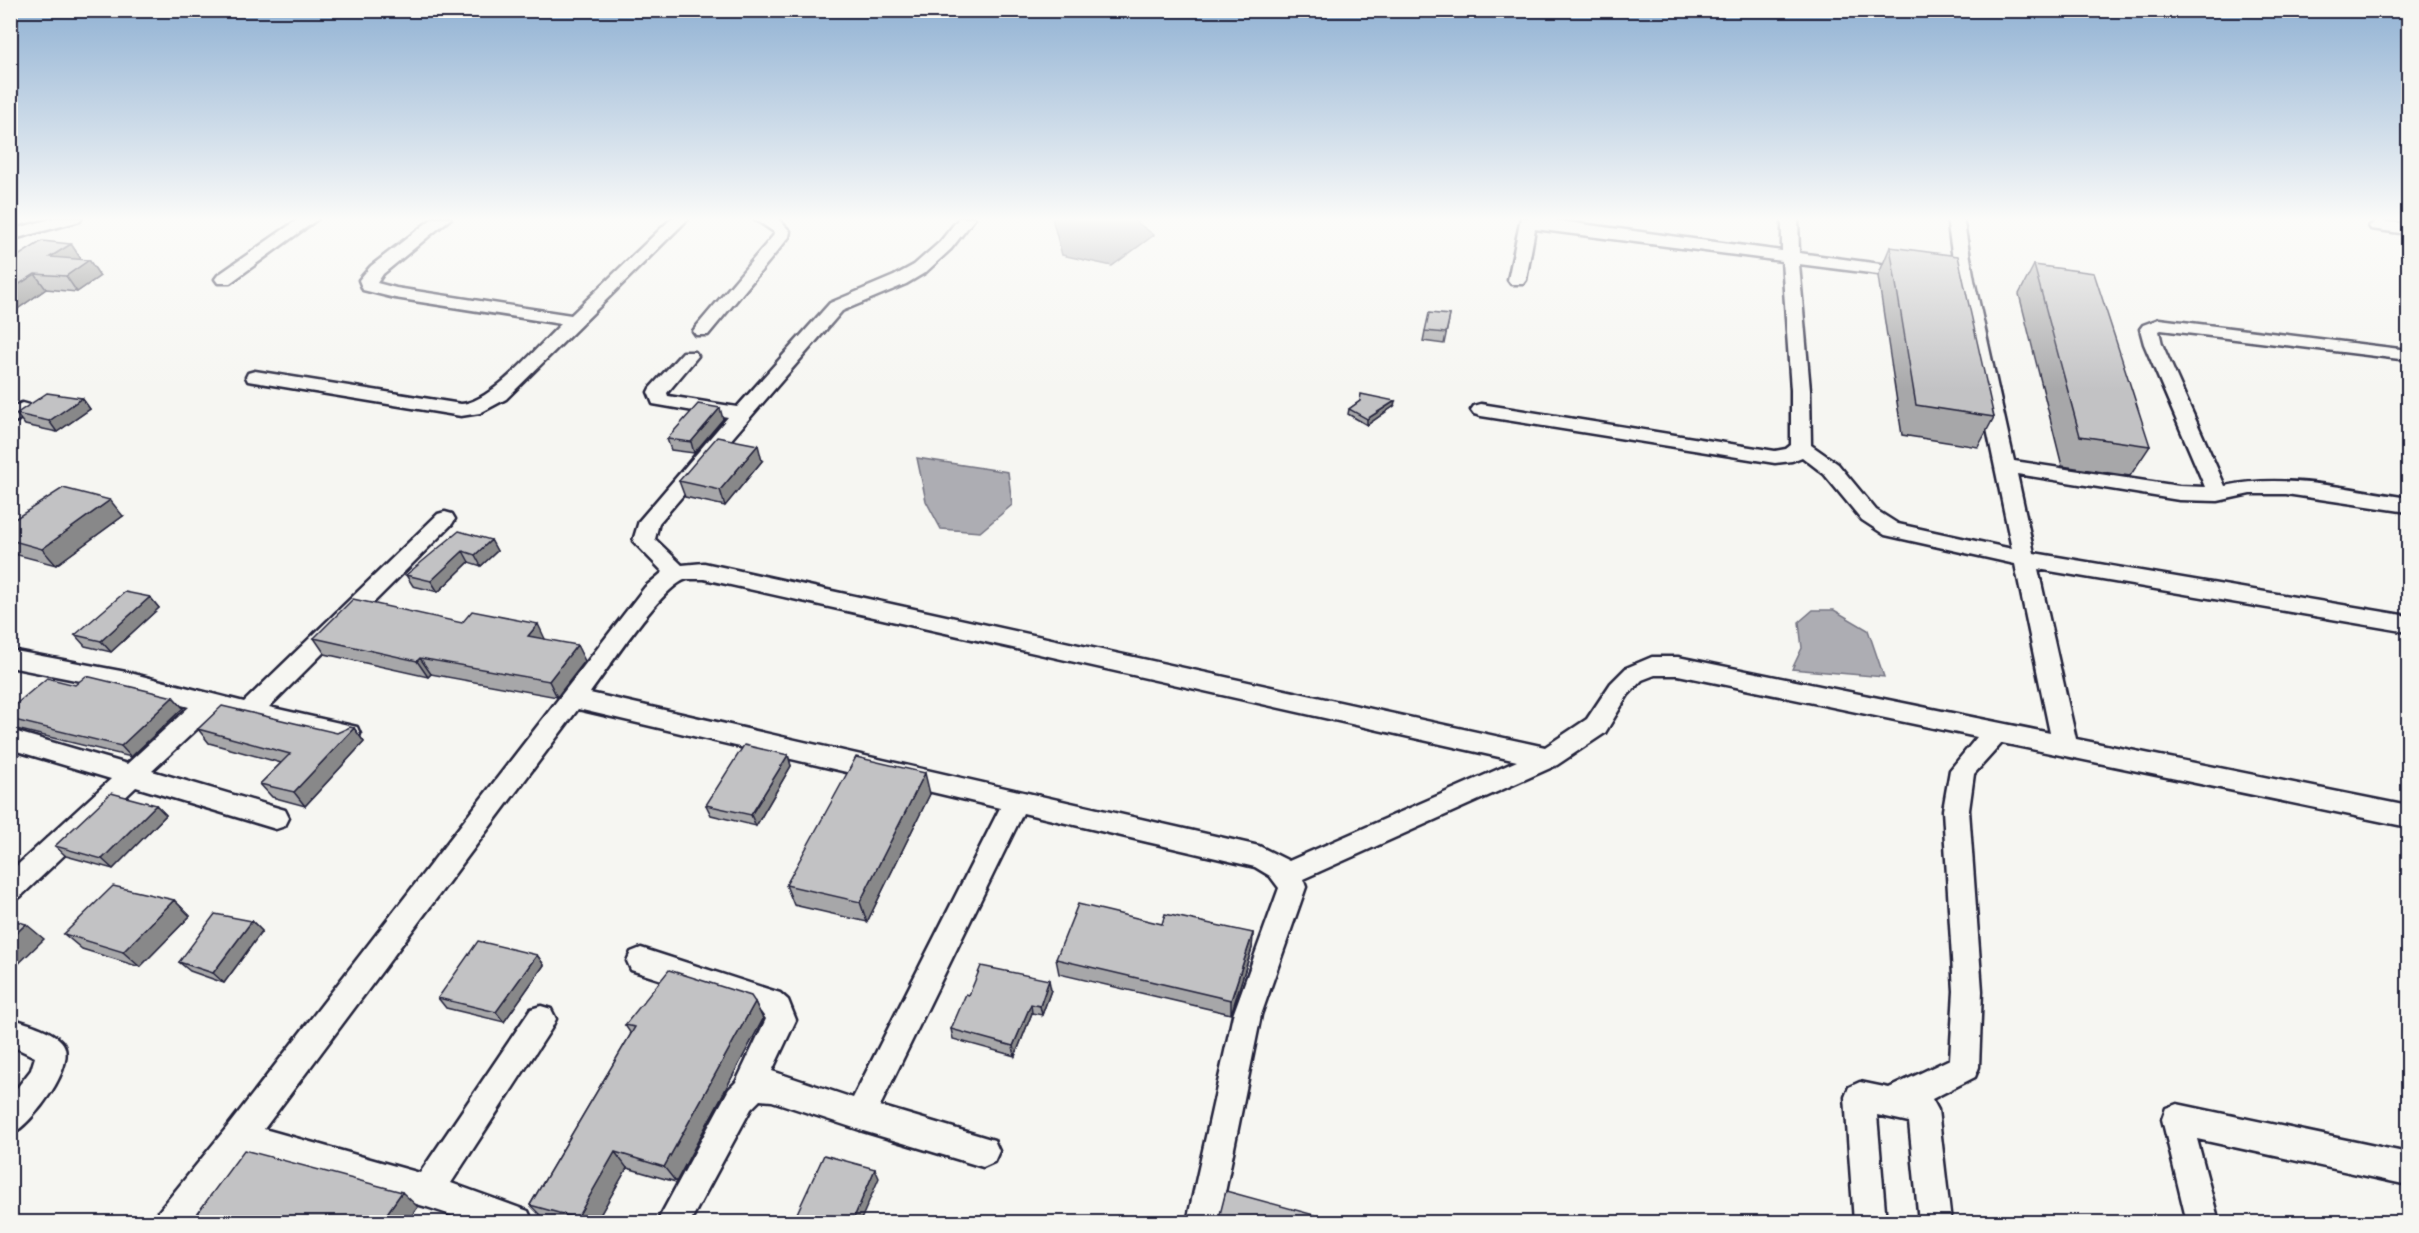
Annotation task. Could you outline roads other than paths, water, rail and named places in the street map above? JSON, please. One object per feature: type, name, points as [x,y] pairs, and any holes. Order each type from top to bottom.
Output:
[{"type":"street","points":[[224,279],[229,276]]},
{"type":"street","points":[[371,276],[368,279],[369,286],[395,293],[573,321]]},
{"type":"street","points":[[255,377],[461,410],[472,409],[499,395],[621,276]]},
{"type":"street","points":[[702,331],[749,276]]},
{"type":"street","points":[[676,573],[644,541],[649,521],[836,307],[869,290],[908,276]]},
{"type":"street","points":[[1517,280],[1518,276]]},
{"type":"street","points":[[1481,410],[1775,457],[1792,455],[1801,447],[1802,389],[1791,276]]},
{"type":"street","points":[[1959,276],[2005,466],[2065,746]]},
{"type":"street","points":[[2218,494],[2153,344],[2149,328],[2173,326],[2409,355]]},
{"type":"street","points":[[689,356],[657,392],[660,400],[742,414]]},
{"type":"street","points":[[1801,447],[1831,469],[1869,515],[1892,530],[2025,558],[2409,624]]},
{"type":"street","points":[[2005,466],[2179,493],[2218,494],[2250,487],[2286,487],[2409,505]]},
{"type":"street","points":[[249,712],[445,519]]},
{"type":"street","points":[[170,1222],[239,1137],[653,593],[676,573],[686,570],[704,571],[1548,758]]},
{"type":"street","points":[[10,658],[126,681],[209,703],[348,734]]},
{"type":"street","points":[[1287,874],[1548,758],[1596,726],[1610,707],[1619,689],[1634,674],[1652,666],[1678,666],[2409,818]]},
{"type":"street","points":[[572,698],[1259,857],[1275,863],[1287,874],[1293,887],[1247,1014],[1203,1222]]},
{"type":"street","points":[[10,889],[209,703]]},
{"type":"street","points":[[1891,1103],[1964,1067],[1968,991],[1956,810],[1962,770],[1998,732]]},
{"type":"street","points":[[10,739],[131,777],[276,818]]},
{"type":"street","points":[[860,1115],[1016,802]]},
{"type":"street","points":[[641,961],[770,1002],[778,1009],[781,1020],[748,1089],[740,1099],[673,1222]]},
{"type":"street","points":[[427,1191],[541,1019]]},
{"type":"street","points":[[10,1031],[39,1043],[51,1051],[50,1062],[43,1080],[10,1120]]},
{"type":"street","points":[[748,1089],[760,1085],[772,1086],[860,1115],[983,1151]]},
{"type":"street","points":[[1870,1222],[1860,1097],[1923,1110],[1935,1222]]},
{"type":"street","points":[[2203,1222],[2177,1119],[2409,1169]]},
{"type":"street","points":[[239,1137],[427,1191],[517,1222]]}]
